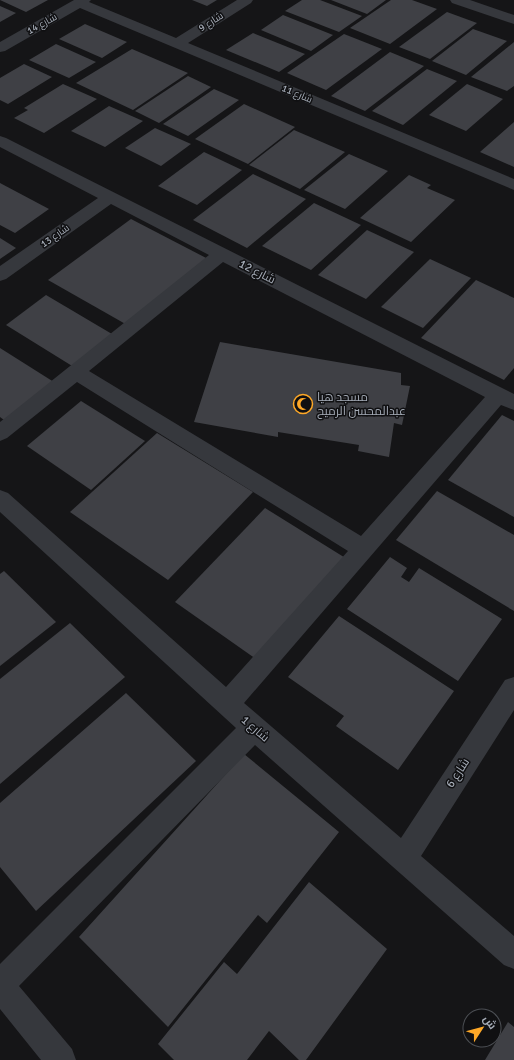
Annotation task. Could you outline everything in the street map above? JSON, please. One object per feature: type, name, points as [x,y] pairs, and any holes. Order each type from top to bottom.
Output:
[{"type":"street","name":"شارع 9","points":[[177,44],[246,0]]},
{"type":"street","points":[[457,0],[514,20]]},
{"type":"street","name":"شارع 11","points":[[82,1],[177,44],[514,185]]},
{"type":"street","name":"شارع 14","points":[[0,48],[82,1]]},
{"type":"street","name":"شارع 12","points":[[0,142],[507,399]]},
{"type":"street","name":"شارع 13","points":[[0,275],[110,197]]},
{"type":"street","points":[[0,433],[221,254]]},
{"type":"street","points":[[76,372],[364,549]]},
{"type":"street","points":[[227,704],[364,549],[507,399]]},
{"type":"street","name":"شارع 1","points":[[0,499],[227,704],[514,956]]},
{"type":"street","name":"شارع 6","points":[[403,859],[514,688]]},
{"type":"street","points":[[61,1060],[0,986],[254,728]]},
{"type":"building","points":[[0,0],[48,0],[26,12]]},
{"type":"building","points":[[192,0],[217,0],[207,6]]},
{"type":"building","points":[[302,0],[320,0],[362,16],[339,32],[285,11]]},
{"type":"building","points":[[331,0],[386,0],[367,14]]},
{"type":"building","points":[[391,0],[412,0],[437,9],[390,44],[350,28]]},
{"type":"building","points":[[0,6],[16,13],[0,22]]},
{"type":"building","points":[[447,12],[477,23],[430,59],[399,47]]},
{"type":"building","points":[[283,15],[333,35],[311,51],[261,30]]},
{"type":"building","points":[[85,24],[127,42],[102,58],[59,39]]},
{"type":"building","points":[[473,29],[507,41],[466,75],[432,61]]},
{"type":"building","points":[[253,33],[305,54],[279,72],[226,50]]},
{"type":"building","points":[[344,34],[382,49],[326,90],[287,73]]},
{"type":"building","points":[[514,42],[514,86],[507,91],[471,77]]},
{"type":"building","points":[[56,44],[96,62],[69,78],[29,60]]},
{"type":"building","points":[[132,49],[188,73],[133,110],[76,83]]},
{"type":"building","points":[[390,52],[424,66],[365,111],[331,96]]},
{"type":"building","points":[[24,64],[52,77],[8,104],[0,100],[0,78]]},
{"type":"building","points":[[427,69],[457,81],[403,125],[372,111]]},
{"type":"building","points":[[188,76],[211,87],[159,123],[135,111]]},
{"type":"building","points":[[63,84],[97,99],[44,133],[14,118],[28,110],[24,108]]},
{"type":"building","points":[[467,84],[503,99],[466,131],[429,115]]},
{"type":"building","points":[[214,89],[239,100],[188,136],[163,124]]},
{"type":"building","points":[[244,104],[295,127],[248,164],[195,139]]},
{"type":"building","points":[[109,106],[143,121],[105,147],[71,131]]},
{"type":"building","points":[[514,122],[514,167],[480,152]]},
{"type":"building","points":[[155,128],[191,144],[161,166],[125,148]]},
{"type":"building","points":[[294,130],[345,152],[300,189],[249,165]]},
{"type":"building","points":[[204,152],[242,170],[197,205],[158,186]]},
{"type":"building","points":[[349,154],[388,171],[345,209],[304,190]]},
{"type":"building","points":[[253,174],[306,199],[247,248],[193,220]]},
{"type":"building","points":[[409,175],[431,185],[427,188],[455,200],[411,242],[360,218]]},
{"type":"building","points":[[0,183],[49,209],[15,233],[0,225]]},
{"type":"building","points":[[314,203],[361,225],[311,270],[262,246]]},
{"type":"building","points":[[131,219],[210,260],[129,326],[48,280]]},
{"type":"building","points":[[367,230],[414,252],[366,299],[318,275]]},
{"type":"building","points":[[0,238],[16,248],[0,259]]},
{"type":"building","points":[[430,259],[471,278],[423,328],[381,307]]},
{"type":"building","points":[[476,280],[514,298],[514,368],[504,380],[421,338]]},
{"type":"building","points":[[46,295],[117,337],[77,369],[6,325]]},
{"type":"building","name":"مسجد هيا عبدالمحسن الرميح","points":[[220,342],[401,373],[401,385],[410,386],[402,425],[394,423],[389,457],[358,451],[359,445],[278,432],[278,437],[194,422]]},
{"type":"building","points":[[0,348],[57,384],[8,423],[0,417]]},
{"type":"building","points":[[81,401],[145,441],[91,490],[27,446]]},
{"type":"building","points":[[502,415],[514,421],[514,517],[448,480]]},
{"type":"building","points":[[157,433],[253,492],[168,580],[70,512]]},
{"type":"building","points":[[437,491],[514,535],[514,611],[396,540]]},
{"type":"building","points":[[265,508],[347,559],[259,661],[175,602]]},
{"type":"building","points":[[390,557],[407,568],[401,577],[409,582],[419,568],[502,619],[458,681],[347,609]]},
{"type":"building","points":[[4,571],[56,622],[0,666],[0,574]]},
{"type":"building","points":[[339,616],[454,691],[398,770],[336,726],[344,716],[288,677]]},
{"type":"building","points":[[70,623],[125,677],[0,784],[0,679]]},
{"type":"building","points":[[126,693],[196,761],[36,911],[0,867],[0,803]]},
{"type":"building","points":[[244,754],[339,832],[267,923],[258,915],[168,1027],[79,937]]},
{"type":"building","points":[[309,882],[387,949],[306,1060],[299,1060],[269,1031],[247,1060],[174,1060],[158,1044],[224,962],[237,974]]},
{"type":"building","points":[[508,1022],[514,1027],[514,1060],[485,1060],[492,1048],[502,1048],[502,1032]]},
{"type":"place","name":"مسجد هيا عبدالمحسن الرميح","points":[[303,404]]}]
